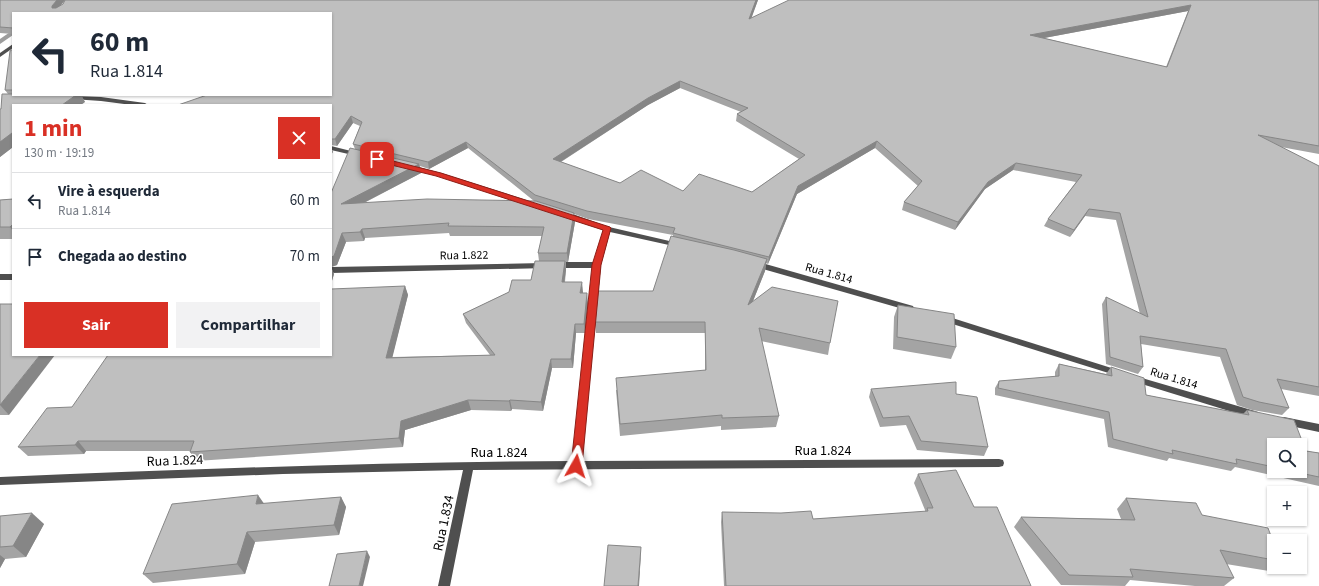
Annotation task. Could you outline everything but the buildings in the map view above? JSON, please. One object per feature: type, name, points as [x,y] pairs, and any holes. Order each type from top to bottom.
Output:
[{"type":"street","points":[[0,55],[12,47]]},
{"type":"street","points":[[66,98],[102,99],[138,104]]},
{"type":"street","points":[[332,148],[362,156]]},
{"type":"street","points":[[400,165],[439,174],[541,206]]},
{"type":"street","points":[[556,211],[607,228],[689,248]]},
{"type":"street","points":[[576,466],[597,265],[607,228]]},
{"type":"street","name":"Rua 1.814","points":[[746,262],[919,311]]},
{"type":"street","name":"Rua 1.822","points":[[332,270],[597,265]]},
{"type":"street","points":[[0,277],[12,277]]},
{"type":"street","name":"Rua 1.814","points":[[941,318],[1260,416]]},
{"type":"street","points":[[1274,419],[1319,428]]},
{"type":"street","name":"Rua 1.824","points":[[0,481],[283,470],[469,466],[999,464]]},
{"type":"street","name":"Rua 1.834","points":[[444,586],[469,466]]},
{"type":"waterway","points":[[0,42],[12,33]]},
{"type":"route","points":[[377,159],[439,174],[607,228],[597,265],[576,466]]}]
